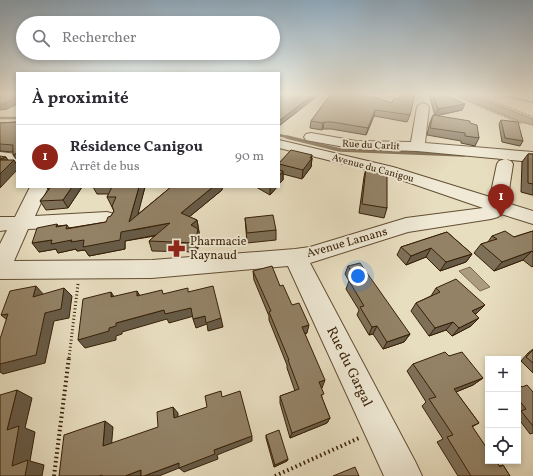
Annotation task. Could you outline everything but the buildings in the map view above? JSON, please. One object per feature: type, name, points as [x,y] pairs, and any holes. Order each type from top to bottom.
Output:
[{"type":"street","name":"Rue du Carlit","points":[[417,147],[422,116]]},
{"type":"street","name":"Rue du Carlit","points":[[280,130],[336,143],[417,147],[533,157]]},
{"type":"street","name":"Avenue du Canigou","points":[[280,144],[387,170],[467,197],[494,209]]},
{"type":"street","points":[[0,157],[16,159]]},
{"type":"street","points":[[505,164],[494,209],[528,217]]},
{"type":"street","points":[[0,266],[38,188]]},
{"type":"street","name":"Avenue Lamans","points":[[0,270],[152,269],[295,257],[310,255],[406,225],[494,209]]},
{"type":"street","points":[[0,224],[107,219]]},
{"type":"street","name":"Rue du Gargal","points":[[295,257],[403,476]]},
{"type":"path","points":[[503,116],[522,124]]},
{"type":"path","points":[[54,476],[80,269]]},
{"type":"path","points":[[275,476],[380,429]]},
{"type":"shaded area","points":[[507,116],[526,116],[533,119],[533,125]]},
{"type":"shaded area","points":[[470,267],[490,287],[480,291],[459,271]]},
{"type":"waterway","points":[[0,118],[16,118]]},
{"type":"waterway","points":[[280,135],[287,137]]},
{"type":"waterway","points":[[287,137],[340,150],[464,155]]},
{"type":"waterway","points":[[287,137],[291,138]]},
{"type":"place","name":"Résidence Canigou","points":[[501,217]]},
{"type":"place","name":"Pharmacie Raynaud","points":[[177,249]]}]
